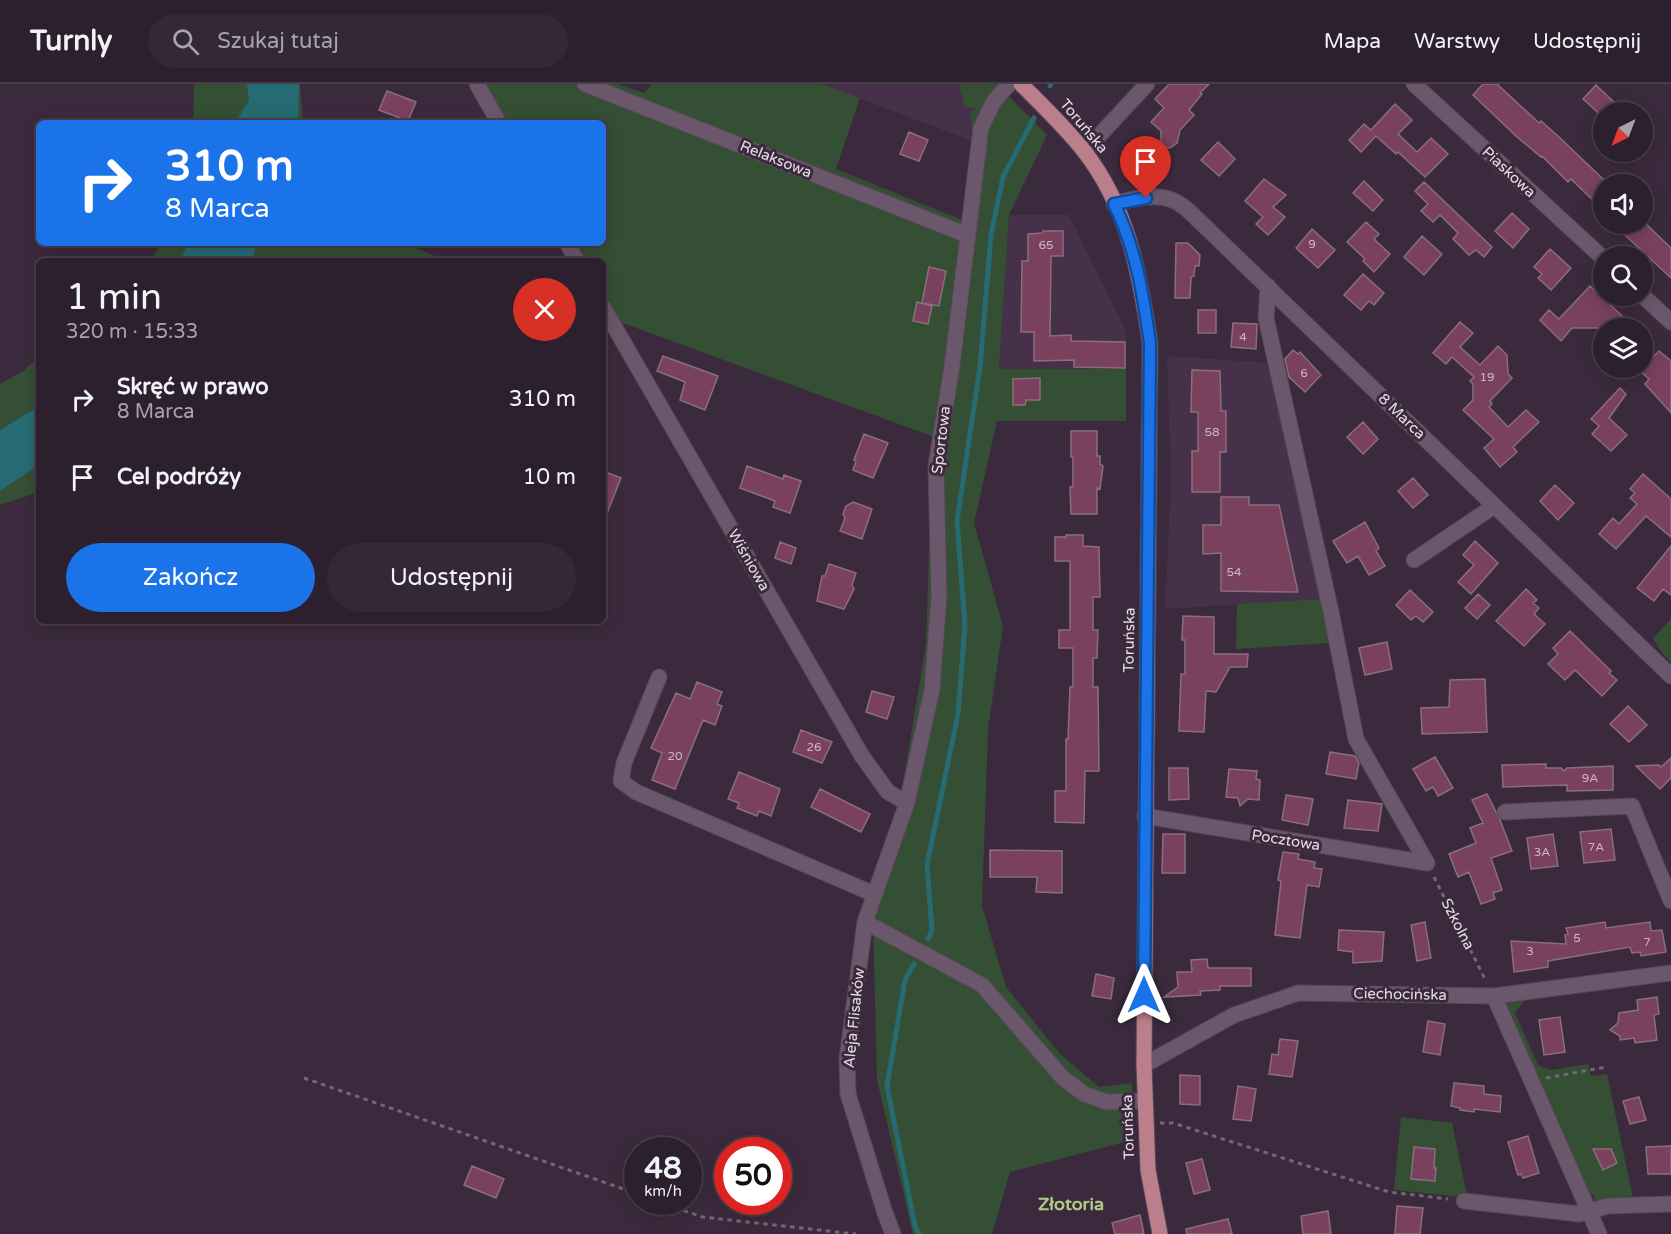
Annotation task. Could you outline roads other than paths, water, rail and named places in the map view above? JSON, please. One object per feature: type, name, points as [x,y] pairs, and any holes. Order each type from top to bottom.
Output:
[{"type":"main road","name":"Toruńska","points":[[1022,84],[1085,151],[1101,177],[1127,231],[1138,269],[1150,343],[1144,1065],[1148,1170],[1160,1234]]},
{"type":"street","points":[[477,84],[497,120]]},
{"type":"street","name":"Relaksowa","points":[[585,84],[967,235]]},
{"type":"street","name":"Sportowa","points":[[907,803],[932,690],[939,597],[936,466],[952,366],[981,128],[994,101],[1009,84]]},
{"type":"street","points":[[1085,151],[1147,84]]},
{"type":"street","name":"Piaskowa","points":[[1414,84],[1593,249]]},
{"type":"street","name":"8 Marca","points":[[1114,204],[1156,197],[1174,201],[1192,214],[1671,676]]},
{"type":"street","name":"Pocztowa","points":[[1145,816],[1427,863],[1356,740],[1331,612],[1266,318],[1268,286]]},
{"type":"street","points":[[1653,305],[1671,322]]},
{"type":"street","name":"Wiśniowa","points":[[606,312],[862,756],[888,792],[907,803]]},
{"type":"street","points":[[1414,560],[1494,506]]},
{"type":"street","points":[[659,677],[624,763],[621,781],[636,792],[874,894]]},
{"type":"street","name":"Aleja Flisaków","points":[[894,1234],[885,1213],[848,1094],[848,1059],[865,922],[907,803]]},
{"type":"street","points":[[1505,812],[1632,807],[1671,901]]},
{"type":"street","points":[[865,922],[982,985],[1063,1078],[1084,1094],[1107,1102],[1145,1101]]},
{"type":"street","name":"Ciechocińska","points":[[1144,1065],[1234,1016],[1298,993],[1494,996],[1671,973]]},
{"type":"street","points":[[1494,996],[1599,1234]]},
{"type":"street","points":[[1464,1201],[1579,1214],[1608,1206],[1671,1204]]},
{"type":"waterway","points":[[928,939],[932,930],[927,865],[958,714],[965,625],[957,521],[980,367],[991,235],[1003,177],[1034,118]]},
{"type":"waterway","points":[[914,964],[905,980],[887,1086],[915,1226],[919,1234]]},
{"type":"district","name":"Złotoria","points":[[1071,1204]]}]
